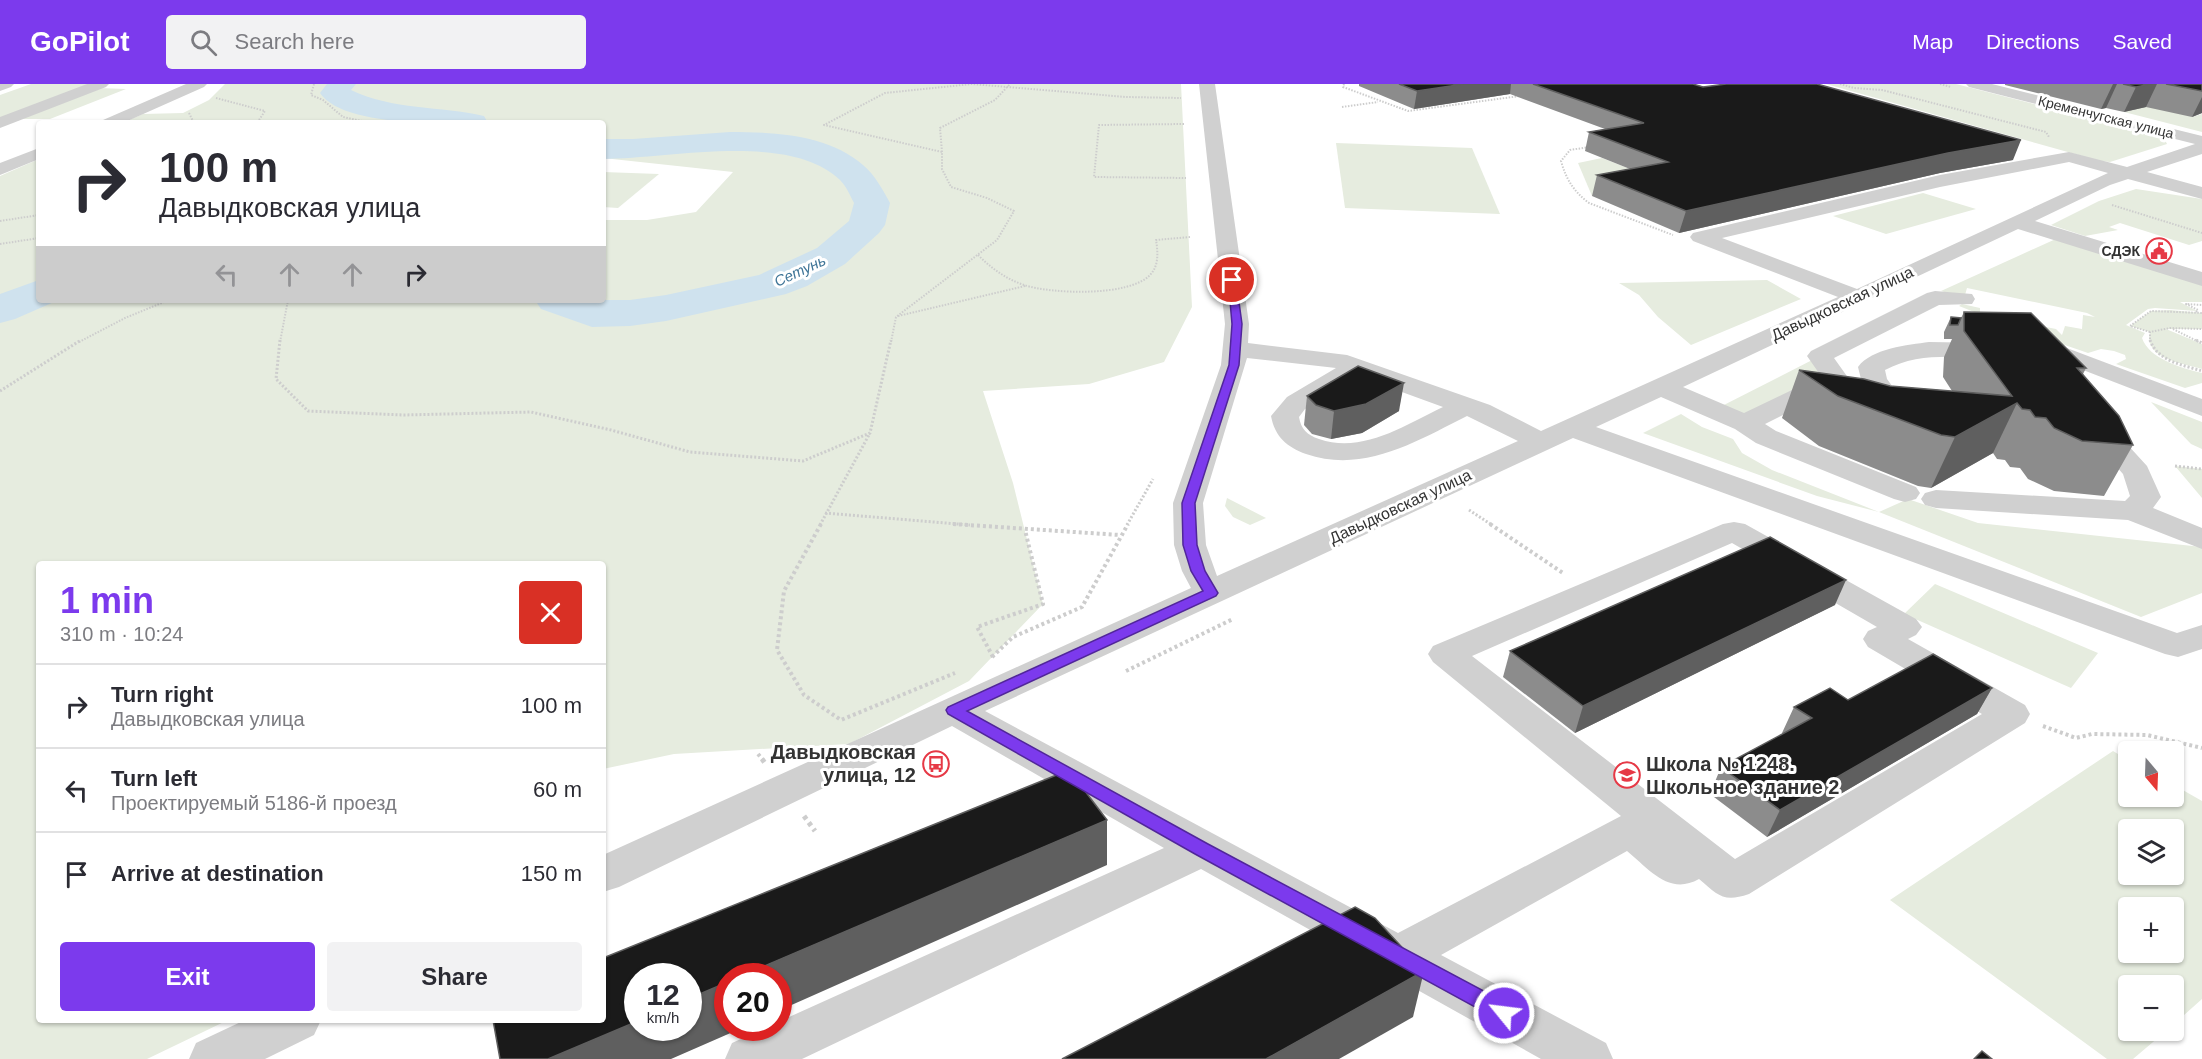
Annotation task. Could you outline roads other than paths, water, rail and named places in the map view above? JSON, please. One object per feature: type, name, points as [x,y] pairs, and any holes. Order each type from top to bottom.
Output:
[{"type":"street","points":[[0,123],[101,84]]},
{"type":"street","points":[[116,120],[199,84]]},
{"type":"street","points":[[1207,84],[1237,324],[1234,365],[1188,503],[1190,545],[1198,571],[1211,593]]},
{"type":"street","name":"Кременчугская улица","points":[[1974,84],[2202,141]]},
{"type":"street","name":"Давыдковская улица","points":[[606,873],[957,690],[1211,593],[1858,297],[2103,181],[2202,148]]},
{"type":"street","points":[[0,170],[36,154]]},
{"type":"street","points":[[1858,297],[1700,237],[1940,181],[2069,157],[2202,193]]},
{"type":"street","points":[[2017,222],[2202,279]]},
{"type":"street","points":[[1891,281],[1968,308]]},
{"type":"street","points":[[1745,423],[1836,380],[1820,356],[1935,298]]},
{"type":"street","points":[[2016,335],[2202,408]]},
{"type":"street","points":[[1909,429],[1874,379],[1871,367],[1887,357],[1916,351],[1946,349],[2043,351],[2049,348]]},
{"type":"street","points":[[1235,349],[1338,360],[1465,406],[1541,442]]},
{"type":"street","points":[[1357,366],[1296,403],[1285,416],[1287,429],[1295,439],[1311,447],[1331,452],[1353,453],[1378,447],[1465,406]]},
{"type":"street","points":[[1660,387],[1745,423],[1766,437],[1905,494]]},
{"type":"street","points":[[2080,410],[2137,472],[2146,496],[2133,511]]},
{"type":"street","points":[[1572,428],[2194,646]]},
{"type":"street","points":[[1936,499],[2133,511],[2202,539]]},
{"type":"street","points":[[1734,531],[1904,627],[1881,639],[2011,714],[1733,882],[1701,856],[1446,654],[1734,531]]},
{"type":"street","points":[[957,690],[1202,849],[1588,1059]]},
{"type":"street","points":[[1400,955],[1630,829],[1678,869],[1701,856]]},
{"type":"street","points":[[750,1059],[1202,849]]},
{"type":"street","points":[[214,1059],[290,1023]]},
{"type":"waterway","name":"Сетунь","points":[[342,84],[334,93],[367,107],[460,120]]},
{"type":"waterway","name":"Сетунь","points":[[564,303],[592,314],[630,313],[666,308],[771,285],[792,277],[831,256],[866,225],[872,203],[859,181],[849,170],[823,154],[794,145],[762,141],[606,149]]},
{"type":"waterway","name":"Сетунь","points":[[0,310],[36,294]]},
{"type":"place","name":"СДЭК","points":[[2159,251]]},
{"type":"place","name":"Давыдковская улица, 12","points":[[936,764]]},
{"type":"place","name":"Школа № 1248. Школьное здание 2","points":[[1627,775]]}]
